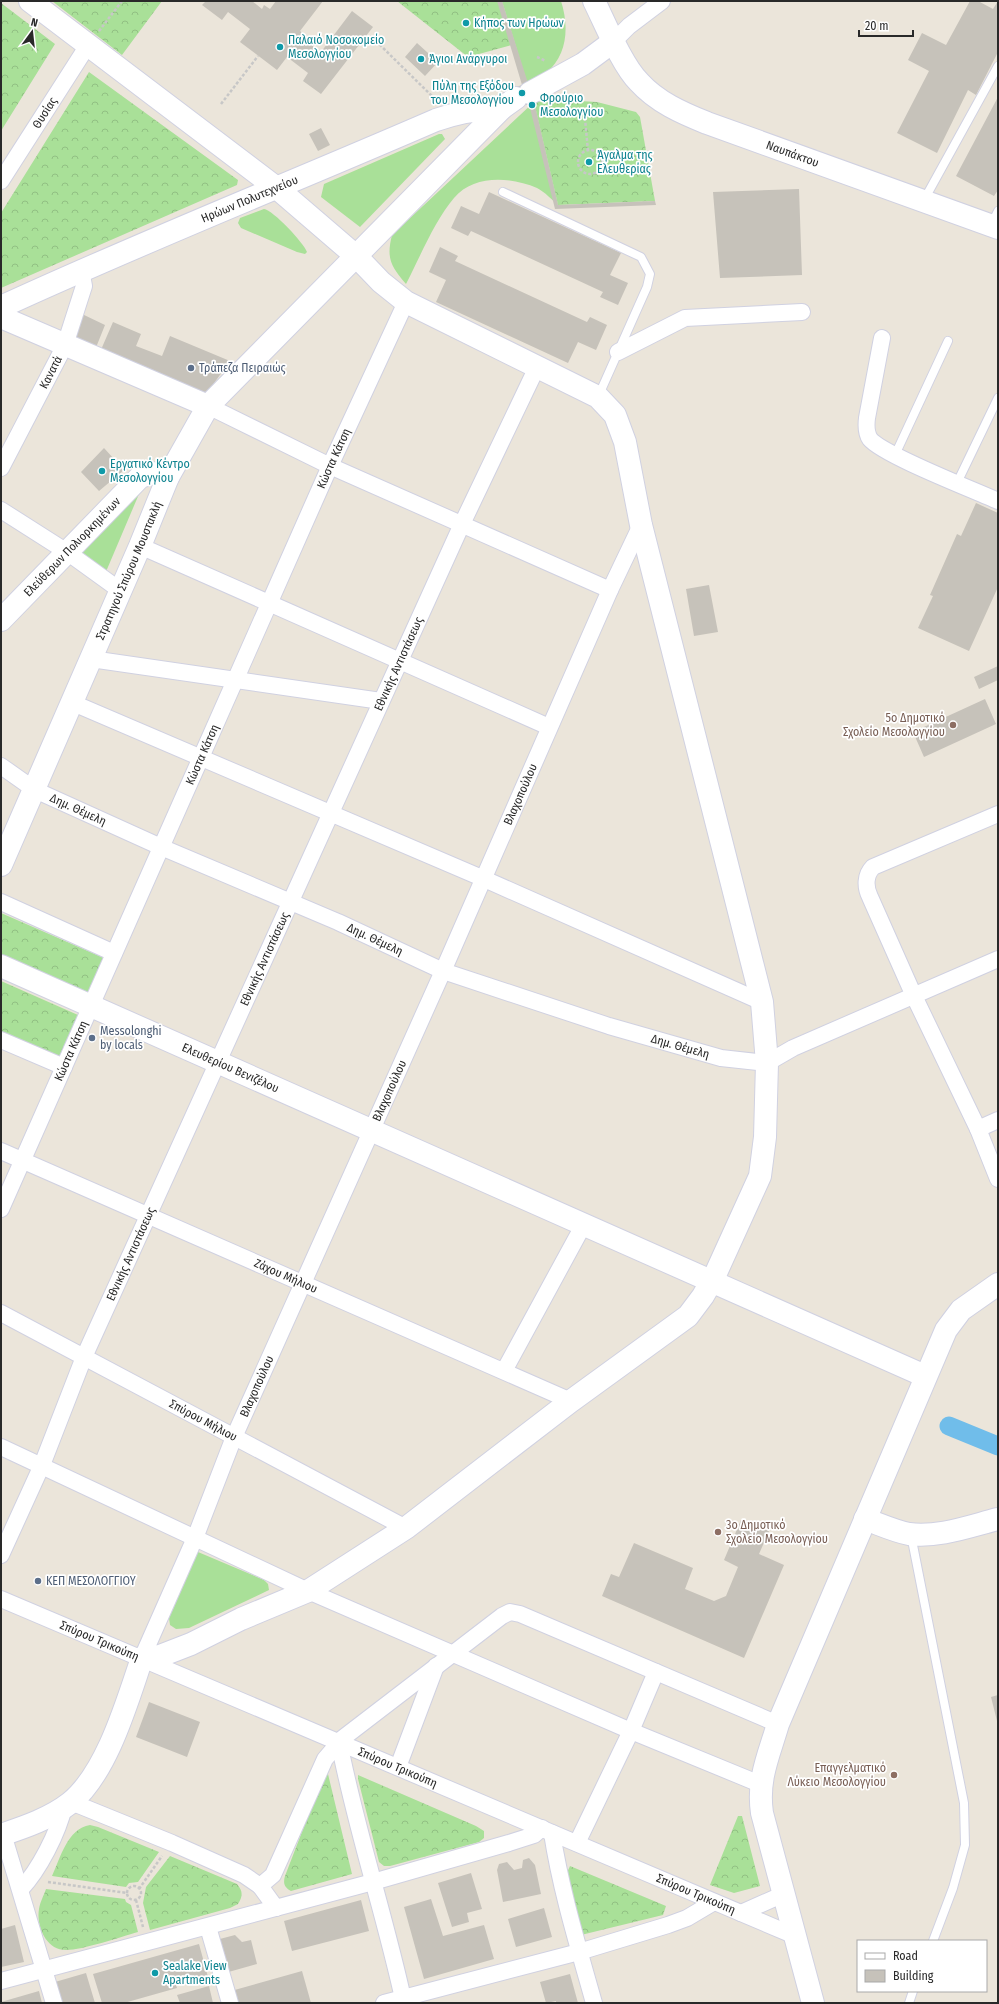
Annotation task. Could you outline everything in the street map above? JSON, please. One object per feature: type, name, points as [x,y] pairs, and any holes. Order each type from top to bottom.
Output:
[{"type":"street","points":[[30,1],[278,188],[356,256],[381,282],[406,302],[598,397],[615,415],[625,442],[641,525],[762,1002],[767,1063],[766,1137],[760,1176],[712,1281],[684,1320],[571,1401],[406,1528],[308,1591],[241,1619],[191,1644],[160,1656],[142,1658],[104,1757],[87,1786],[68,1805],[37,1821],[2,1835],[25,1884],[54,2003]]},
{"type":"street","name":"Ναυπάκτου","points":[[594,1],[614,41],[638,82],[657,98],[676,109],[707,123],[924,200],[996,221]]},
{"type":"street","points":[[516,100],[583,64],[614,41],[629,26],[662,1]]},
{"type":"street","name":"Θυσίας","points":[[1,181],[88,45]]},
{"type":"street","name":"Ηρώων Πολυτεχνείου","points":[[1,307],[81,270],[445,117],[516,100]]},
{"type":"street","name":"Στρατηγού Σπύρου Μουστακλή","points":[[1,865],[73,703],[168,477],[208,406],[356,256],[516,100]]},
{"type":"street","name":"Κανατά","points":[[1,468],[65,345],[84,286],[81,270]]},
{"type":"street","name":"Κώστα Κάτση","points":[[1,1209],[330,466],[406,302]]},
{"type":"street","points":[[618,352],[685,318],[802,312]]},
{"type":"street","points":[[1,317],[208,406],[330,466],[610,590]]},
{"type":"street","points":[[882,338],[866,429],[870,438],[877,446],[895,455],[998,501]]},
{"type":"street","name":"Εθνικής Αντιστάσεως","points":[[1,1555],[42,1465],[84,1357],[381,701],[462,524],[537,367]]},
{"type":"street","name":"Ελεύθερων Πολιορκημένων","points":[[1,620],[140,477],[152,473],[168,477]]},
{"type":"street","points":[[1,510],[67,552],[121,591]]},
{"type":"street","name":"Βλαχοπούλου","points":[[142,1658],[195,1538],[234,1437],[372,1131],[610,590],[641,525]]},
{"type":"street","points":[[140,546],[549,727]]},
{"type":"street","points":[[91,659],[381,701]]},
{"type":"street","points":[[73,703],[482,878],[762,1002]]},
{"type":"street","name":"Δημ. Θέμελη","points":[[1,766],[35,790],[161,847],[291,901],[443,971],[640,1035],[721,1058],[767,1063]]},
{"type":"street","points":[[998,814],[883,862],[870,870],[866,880],[867,892],[914,996],[978,1129],[998,1179]]},
{"type":"street","points":[[1,902],[114,953]]},
{"type":"street","points":[[767,1063],[793,1048],[998,959]]},
{"type":"street","name":"Ελευθερίου Βενιζέλου","points":[[1,966],[925,1376]]},
{"type":"street","points":[[1,1040],[64,1067]]},
{"type":"street","points":[[978,1129],[998,1120]]},
{"type":"street","name":"Ζάχου Μήλιου","points":[[1,1151],[571,1401]]},
{"type":"street","points":[[504,1371],[584,1224]]},
{"type":"street","points":[[817,2000],[795,1936],[762,1813],[760,1784],[778,1724],[925,1376],[952,1320],[961,1310],[998,1284]]},
{"type":"street","name":"Σπύρου Μήλιου","points":[[1,1313],[406,1528]]},
{"type":"street","points":[[1,1448],[42,1465],[308,1591],[631,1731],[760,1784]]},
{"type":"street","points":[[865,1519],[911,1534],[940,1533],[998,1519]]},
{"type":"street","name":"Σπύρου Τρικούπη","points":[[1,1599],[795,1936]]},
{"type":"street","points":[[260,1886],[273,1875],[325,1759],[339,1742],[436,1666],[502,1616],[510,1612],[520,1614],[778,1724]]},
{"type":"street","points":[[398,1767],[436,1666]]},
{"type":"street","points":[[577,1843],[631,1731],[656,1672]]},
{"type":"street","points":[[339,1742],[368,1866],[379,1897],[403,2001]]},
{"type":"street","points":[[68,1805],[172,1843],[232,1869],[260,1886],[276,1908]]},
{"type":"street","points":[[25,1884],[68,1805]]},
{"type":"street","points":[[1,1981],[373,1882],[547,1830],[594,2003]]},
{"type":"street","points":[[741,1913],[784,1894]]},
{"type":"street","points":[[384,2003],[403,2001],[579,1952],[668,1925],[687,1918],[714,1902]]},
{"type":"street","points":[[208,1927],[230,2003]]},
{"type":"lane","points":[[924,200],[998,66]]},
{"type":"lane","points":[[503,192],[641,257],[650,274],[647,287],[598,397]]},
{"type":"lane","points":[[895,455],[948,341]]},
{"type":"lane","points":[[957,483],[998,398]]},
{"type":"lane","points":[[911,1534],[964,1803],[965,1845],[953,1888],[932,1940]]},
{"type":"lane","points":[[909,2003],[913,1992]]},
{"type":"path","points":[[88,45],[122,1]]},
{"type":"path","points":[[376,41],[440,104]]},
{"type":"path","points":[[221,104],[258,56]]},
{"type":"path","points":[[584,108],[588,151]]},
{"type":"path","points":[[588,151],[596,153],[601,160],[601,166],[596,172],[589,174],[582,171],[578,161],[582,154],[588,151]]},
{"type":"path","points":[[601,160],[640,154]]},
{"type":"path","points":[[136,1900],[140,1895],[139,1889],[172,1843]]},
{"type":"path","points":[[25,1884],[126,1893]]},
{"type":"path","points":[[126,1893],[132,1886],[139,1889]]},
{"type":"path","points":[[126,1893],[129,1899],[136,1900]]},
{"type":"path","points":[[136,1900],[148,1943]]},
{"type":"green space","points":[[52,1],[162,1],[122,55]]},
{"type":"green space","name":"Κήπος των Ηρώων","points":[[397,1],[502,1],[515,44],[468,57]]},
{"type":"green space","points":[[502,1],[561,1],[564,11],[566,30],[563,49],[559,58],[546,73],[527,83]]},
{"type":"green space","points":[[1,3],[55,44],[1,131]]},
{"type":"green space","points":[[89,72],[238,180],[237,185],[1,288],[1,213]]},
{"type":"green space","points":[[562,100],[597,102],[636,112],[640,117],[655,201],[558,205],[534,102]]},
{"type":"green space","points":[[534,102],[558,205],[537,188],[527,184],[505,180],[482,181],[462,190],[440,217],[406,284],[391,262],[390,243],[392,235]]},
{"type":"green space","points":[[442,134],[445,139],[360,227],[321,197],[324,184]]},
{"type":"green space","points":[[264,209],[281,221],[294,235],[305,248],[307,252],[305,254],[241,228],[238,223],[240,218]]},
{"type":"green space","points":[[139,494],[105,574],[77,553]]},
{"type":"green space","points":[[1,913],[104,958],[88,995],[1,957]]},
{"type":"green space","points":[[1,981],[78,1015],[60,1057],[1,1031]]},
{"type":"green space","points":[[198,1552],[264,1580],[268,1584],[269,1590],[189,1628],[176,1629],[170,1625],[169,1618]]},
{"type":"green space","points":[[325,1772],[328,1774],[352,1874],[291,1891],[285,1885],[285,1876]]},
{"type":"green space","points":[[358,1775],[476,1826],[484,1831],[484,1838],[479,1842],[390,1866],[384,1866],[379,1862]]},
{"type":"green space","points":[[738,1816],[742,1816],[760,1886],[734,1893],[710,1885]]},
{"type":"green space","points":[[90,1825],[159,1852],[138,1882],[129,1883],[126,1887],[52,1876],[70,1838],[82,1828]]},
{"type":"green space","points":[[170,1856],[237,1884],[242,1894],[238,1904],[230,1908],[150,1930],[143,1903],[146,1887]]},
{"type":"green space","points":[[570,1866],[666,1906],[663,1915],[581,1935],[565,1877]]},
{"type":"green space","points":[[46,1889],[125,1899],[126,1902],[131,1905],[138,1932],[82,1948],[66,1950],[59,1949],[48,1942],[39,1923],[38,1916],[41,1901]]},
{"type":"building","name":"Παλαιό Νοσοκομείο Μεσολογγίου","points":[[206,1],[252,1],[262,9],[264,5],[270,9],[276,1],[323,1],[300,31],[306,36],[303,39],[321,52],[352,11],[373,27],[321,94],[303,81],[308,73],[287,57],[277,70],[240,42],[250,29],[228,12],[222,20],[202,5]]},
{"type":"building","name":"Φρούριο Μεσολογγίου","points":[[497,1],[502,1],[534,102],[558,205],[655,201],[656,205],[555,209],[529,104],[519,107],[513,88],[522,85]]},
{"type":"building","points":[[970,1],[978,1],[993,9],[998,1],[998,52],[976,95],[968,90],[937,153],[897,133],[929,71],[908,60],[922,33],[946,45]]},
{"type":"building","name":"Άγιοι Ανάργυροι","points":[[417,43],[438,62],[425,76],[405,57]]},
{"type":"building","points":[[998,97],[998,190],[994,196],[956,176]]},
{"type":"building","points":[[321,128],[330,145],[318,151],[309,134]]},
{"type":"building","points":[[799,189],[802,275],[720,278],[713,192]]},
{"type":"building","points":[[489,192],[621,253],[610,275],[628,283],[618,305],[600,297],[603,292],[471,231],[468,236],[451,228],[461,206],[479,214]]},
{"type":"building","points":[[440,247],[458,256],[455,261],[587,322],[590,317],[607,325],[596,350],[578,342],[568,363],[436,302],[446,280],[429,272]]},
{"type":"building","points":[[82,314],[105,325],[95,350],[71,339]]},
{"type":"building","name":"Τράπεζα Πειραιώς","points":[[113,322],[141,334],[136,346],[162,356],[170,336],[230,361],[204,397],[100,352]]},
{"type":"building","name":"Eργατικό Κέντρο Μεσολογγίου","points":[[104,448],[124,470],[99,491],[81,472]]},
{"type":"building","points":[[976,503],[998,513],[998,587],[969,651],[918,628],[933,596],[930,595],[957,534],[961,536]]},
{"type":"building","points":[[709,585],[718,632],[694,636],[686,589]]},
{"type":"building","points":[[998,666],[998,680],[979,689],[974,677]]},
{"type":"building","points":[[985,699],[996,724],[924,757],[913,732]]},
{"type":"building","name":"3ο Δημοτικό Σχολείο Μεσολογγίου","points":[[741,1520],[769,1531],[759,1554],[784,1565],[744,1658],[602,1596],[611,1574],[619,1577],[634,1543],[693,1568],[685,1589],[714,1601],[726,1596],[738,1567],[724,1560]]},
{"type":"building","points":[[998,1695],[998,1721],[997,1721],[991,1697]]},
{"type":"building","points":[[149,1702],[200,1722],[187,1757],[136,1737]]},
{"type":"building","points":[[529,1858],[535,1865],[541,1894],[503,1902],[497,1870],[499,1864],[507,1862],[514,1870],[522,1868],[523,1860]]},
{"type":"building","points":[[471,1873],[482,1909],[467,1913],[469,1922],[452,1927],[438,1883]]},
{"type":"building","points":[[431,1899],[443,1936],[484,1925],[494,1959],[424,1979],[404,1907]]},
{"type":"building","points":[[361,1900],[369,1931],[292,1951],[284,1921]]},
{"type":"building","points":[[544,1908],[552,1937],[516,1947],[508,1919]]},
{"type":"building","points":[[15,1925],[24,1962],[1,1967],[1,1929]]},
{"type":"building","points":[[235,1935],[242,1942],[251,1940],[257,1964],[225,1973],[216,1940]]},
{"type":"building","points":[[199,1944],[208,1977],[176,1985],[177,1988],[124,2003],[102,2003],[93,1974]]},
{"type":"building","points":[[302,1971],[311,2003],[235,2003],[231,1991]]},
{"type":"building","points":[[86,1973],[95,2003],[61,2003],[55,1982]]},
{"type":"building","points":[[570,1974],[578,2003],[556,2003],[556,2001],[546,2003],[540,1982]]},
{"type":"building","points":[[209,1986],[213,2003],[180,2003],[177,1995]]},
{"type":"building","points":[[39,1991],[42,2003],[1,2003],[1,2002]]},
{"type":"waterway","points":[[949,1426],[998,1446]]},
{"type":"place","name":"Κήπος των Ηρώων","points":[[466,23]]},
{"type":"place","name":"Παλαιό Νοσοκομείο Μεσολογγίου","points":[[280,47]]},
{"type":"place","name":"Άγιοι Ανάργυροι","points":[[421,59]]},
{"type":"place","name":"Πύλη της Εξόδου του Μεσολογγίου","points":[[522,93]]},
{"type":"place","name":"Φρούριο Μεσολογγίου","points":[[532,105]]},
{"type":"place","name":"Άγαλμα της Ελευθερίας","points":[[589,162]]},
{"type":"place","name":"Τράπεζα Πειραιώς","points":[[191,368]]},
{"type":"place","name":"Eργατικό Κέντρο Μεσολογγίου","points":[[102,471]]},
{"type":"place","name":"5ο Δημοτικό Σχολείο Μεσολογγίου","points":[[953,725]]},
{"type":"place","name":"Messolonghi by locals","points":[[92,1038]]},
{"type":"place","name":"3ο Δημοτικό Σχολείο Μεσολογγίου","points":[[718,1532]]},
{"type":"place","name":"ΚΕΠ ΜΕΣΟΛΟΓΓΙΟΥ","points":[[38,1581]]},
{"type":"place","name":"Επαγγελματικό Λύκειο Μεσολογγίου","points":[[894,1775]]},
{"type":"place","name":"Sealake View Apartments","points":[[155,1973]]}]
